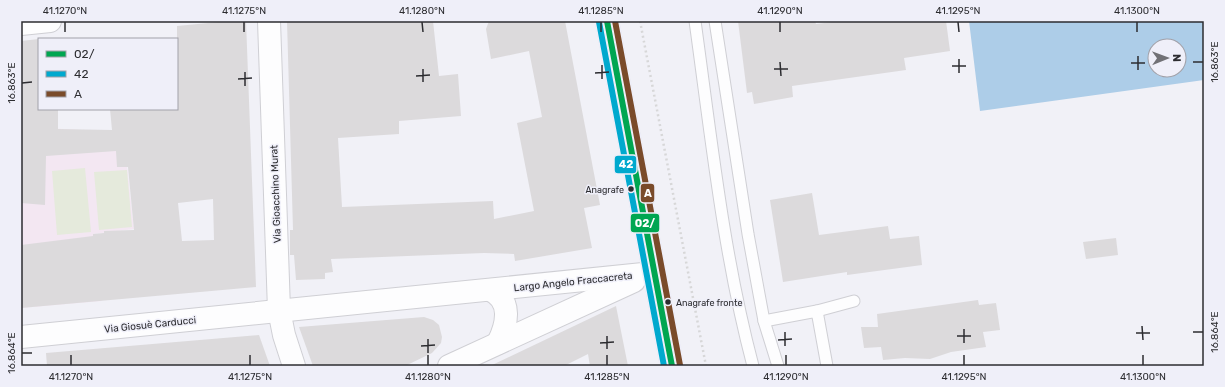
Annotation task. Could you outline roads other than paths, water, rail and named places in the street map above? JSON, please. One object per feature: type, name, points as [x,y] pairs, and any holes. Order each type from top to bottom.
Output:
[{"type":"street","points":[[21,24],[50,21]]},
{"type":"street","name":"Via Gioacchino Murat","points":[[269,21],[279,310],[284,335],[294,366]]},
{"type":"street","points":[[607,21],[653,273],[672,366]]},
{"type":"street","name":"Largo Angelo Fraccacreta","points":[[279,310],[653,273]]},
{"type":"street","name":"Largo Angelo Fraccacreta","points":[[449,366],[616,288],[653,273]]},
{"type":"street","name":"Largo Angelo Fraccacreta","points":[[490,290],[498,293],[503,300],[506,313],[505,329],[498,342]]},
{"type":"street","name":"Via Giosuè Carducci","points":[[21,337],[279,310]]},
{"type":"lane","points":[[695,21],[717,182],[737,296],[753,366]]},
{"type":"lane","points":[[715,21],[748,234],[764,321],[778,366]]},
{"type":"lane","points":[[764,321],[817,311],[854,301]]},
{"type":"lane","points":[[817,311],[826,366]]},
{"type":"water","points":[[969,21],[1204,21],[1204,80],[980,111]]},
{"type":"place","name":"Anagrafe","points":[[631,189]]},
{"type":"place","name":"Anagrafe fronte","points":[[668,302]]}]
